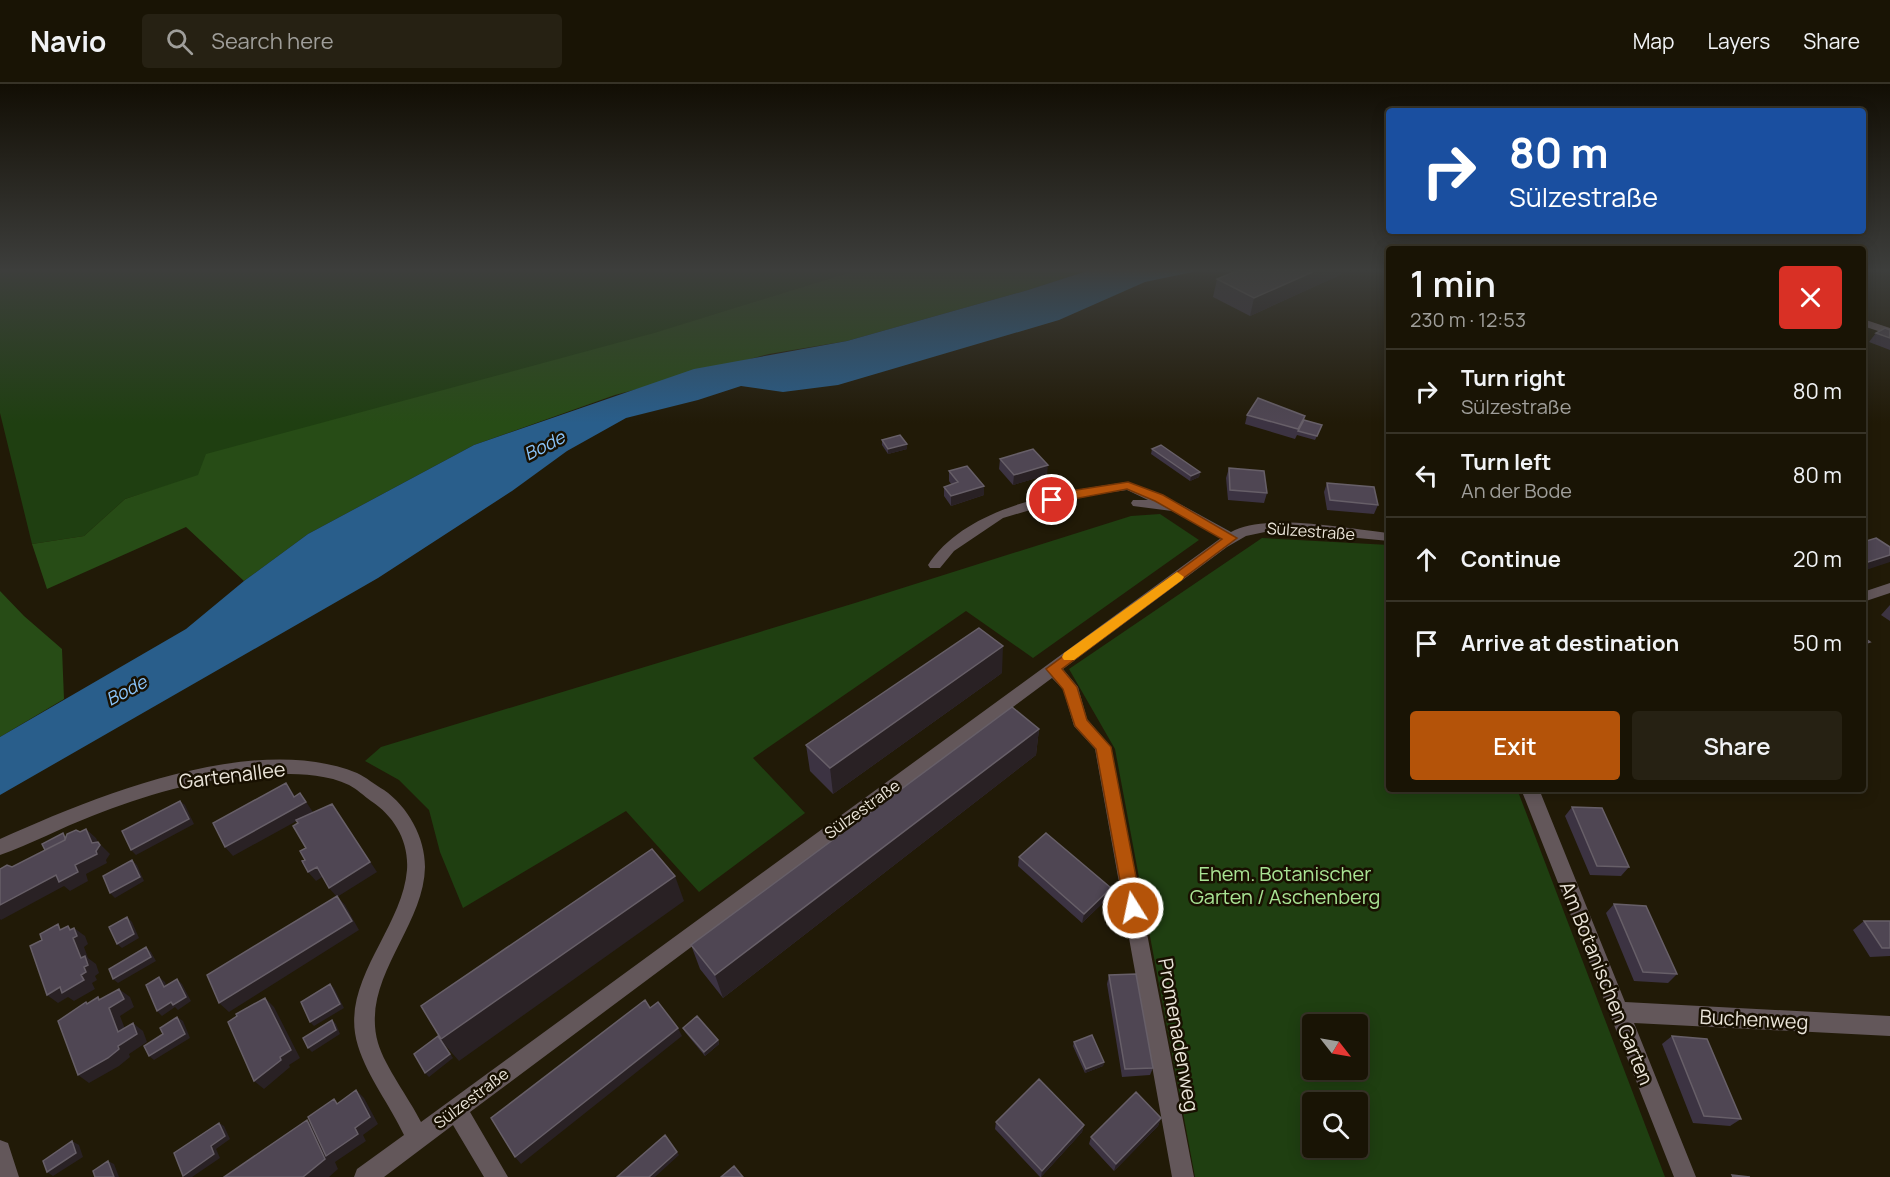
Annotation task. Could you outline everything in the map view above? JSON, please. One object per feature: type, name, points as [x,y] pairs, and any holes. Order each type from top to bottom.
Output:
[{"type":"street","points":[[1866,323],[1890,332]]},
{"type":"street","points":[[935,566],[950,548],[998,515],[1070,494],[1128,486],[1174,507],[1231,538]]},
{"type":"street","points":[[1138,503],[1174,507]]},
{"type":"street","name":"Sülzestraße","points":[[365,1177],[1231,538],[1255,528],[1275,526],[1386,537]]},
{"type":"street","points":[[1866,596],[1890,588]]},
{"type":"street","name":"Promenadenweg","points":[[1053,669],[1070,687],[1080,722],[1103,747],[1183,1177]]},
{"type":"street","name":"Gartenallee","points":[[0,847],[85,810],[166,784],[210,775],[254,768],[305,766],[341,773],[365,783],[396,810],[414,847],[416,870],[409,898],[365,1009],[365,1036],[374,1063],[397,1099],[417,1138]]},
{"type":"street","name":"Am Botanischen Garten","points":[[1531,792],[1685,1177]]},
{"type":"street","name":"Buchenweg","points":[[1618,1012],[1890,1026]]},
{"type":"street","points":[[456,1109],[497,1177]]},
{"type":"street","points":[[0,1151],[8,1177]]},
{"type":"green space","points":[[0,321],[694,321],[125,499],[84,536],[32,544],[0,413]]},
{"type":"green space","points":[[693,321],[918,321],[847,341],[769,354],[615,395],[474,445],[308,534],[244,581],[186,527],[47,589],[32,544],[84,536],[125,499],[198,475],[206,454]]},
{"type":"green space","points":[[1160,514],[1199,540],[1033,658],[966,611],[753,758],[805,813],[699,892],[626,811],[463,908],[440,852],[429,810],[399,780],[365,761],[381,747],[855,603],[1131,516]]},
{"type":"green space","name":"Ehem. Botanischer Garten / Aschenberg","points":[[1262,538],[1386,545],[1386,792],[1518,792],[1665,1177],[1195,1177],[1115,749],[1069,669]]},
{"type":"green space","points":[[0,591],[24,616],[62,649],[64,699],[0,737]]},
{"type":"water","name":"Bode","points":[[918,321],[1056,321],[838,385],[783,392],[741,386],[698,400],[626,418],[567,451],[512,491],[378,578],[0,795],[0,737],[186,629],[244,581],[308,534],[474,445],[694,369],[847,341]]},
{"type":"building","points":[[1885,328],[1890,330],[1890,338],[1876,333]]},
{"type":"building","points":[[1258,398],[1305,416],[1298,429],[1247,415]]},
{"type":"building","points":[[1304,420],[1322,425],[1317,436],[1298,431]]},
{"type":"building","points":[[900,435],[907,444],[888,449],[882,440]]},
{"type":"building","points":[[1161,445],[1200,472],[1191,476],[1152,449]]},
{"type":"building","points":[[1033,449],[1048,465],[1014,475],[1000,459]]},
{"type":"building","points":[[967,466],[984,486],[951,496],[944,487],[958,482],[949,471]]},
{"type":"building","points":[[1229,468],[1264,471],[1267,493],[1230,490]]},
{"type":"building","points":[[1327,483],[1374,487],[1378,505],[1330,500]]},
{"type":"building","points":[[1876,538],[1890,547],[1890,555],[1866,563],[1866,541]]},
{"type":"building","points":[[979,628],[1003,646],[830,768],[806,745]]},
{"type":"building","points":[[1012,707],[1039,729],[715,975],[691,945]]},
{"type":"building","points":[[286,783],[294,797],[300,793],[306,802],[225,847],[213,823]]},
{"type":"building","points":[[180,801],[189,819],[131,850],[122,831]]},
{"type":"building","points":[[332,804],[370,862],[329,888],[317,867],[308,872],[300,851],[306,848],[293,826],[298,823],[296,820]]},
{"type":"building","points":[[1572,807],[1602,808],[1629,867],[1597,866]]},
{"type":"building","points":[[86,829],[92,843],[98,842],[100,845],[96,851],[97,854],[75,865],[78,872],[59,882],[56,875],[0,905],[0,869],[7,865],[12,867],[65,840],[67,834]]},
{"type":"building","points":[[63,833],[65,840],[45,850],[42,844]]},
{"type":"building","points":[[1046,833],[1111,888],[1084,914],[1019,857]]},
{"type":"building","points":[[652,849],[675,876],[441,1039],[421,1006]]},
{"type":"building","points":[[132,860],[140,877],[110,893],[103,876]]},
{"type":"building","points":[[337,896],[352,921],[219,1003],[207,975]]},
{"type":"building","points":[[1614,904],[1646,906],[1677,974],[1643,972]]},
{"type":"building","points":[[127,917],[134,934],[117,944],[109,927]]},
{"type":"building","points":[[1864,921],[1890,921],[1890,948],[1882,948]]},
{"type":"building","points":[[58,924],[60,930],[68,926],[70,930],[74,928],[77,936],[73,938],[81,958],[85,956],[88,965],[84,967],[86,972],[81,975],[84,980],[62,993],[60,987],[47,995],[30,946],[42,940],[40,934]]},
{"type":"building","points":[[146,947],[151,957],[113,979],[109,969]]},
{"type":"building","points":[[1136,974],[1153,1068],[1125,1069],[1109,975]]},
{"type":"building","points":[[159,977],[164,987],[177,979],[186,997],[173,1005],[171,1002],[157,1011],[146,985]]},
{"type":"building","points":[[330,984],[340,1004],[310,1022],[301,1002]]},
{"type":"building","points":[[119,989],[124,999],[109,1008],[118,1032],[133,1023],[137,1034],[118,1046],[119,1049],[108,1058],[78,1075],[58,1021],[86,1002],[87,1004],[98,997],[99,1000]]},
{"type":"building","points":[[265,998],[291,1050],[254,1081],[228,1022],[237,1016],[236,1014]]},
{"type":"building","points":[[645,1000],[650,1008],[658,1002],[678,1028],[515,1157],[491,1118]]},
{"type":"building","points":[[697,1016],[718,1040],[704,1052],[683,1028]]},
{"type":"building","points":[[177,1017],[185,1034],[149,1056],[144,1046],[163,1034],[160,1028]]},
{"type":"building","points":[[332,1020],[336,1030],[308,1048],[303,1038]]},
{"type":"building","points":[[1092,1035],[1104,1062],[1086,1069],[1074,1042]]},
{"type":"building","points":[[438,1036],[450,1054],[425,1073],[414,1054]]},
{"type":"building","points":[[1672,1036],[1707,1039],[1741,1119],[1704,1116]]},
{"type":"building","points":[[1039,1079],[1084,1125],[1042,1171],[996,1122]]},
{"type":"building","points":[[356,1090],[370,1117],[355,1128],[358,1134],[326,1156],[308,1117],[334,1099],[337,1104]]},
{"type":"building","points":[[1136,1092],[1161,1118],[1116,1164],[1091,1137]]},
{"type":"building","points":[[307,1120],[325,1159],[303,1177],[224,1177]]},
{"type":"building","points":[[219,1123],[225,1136],[211,1146],[214,1154],[183,1176],[174,1153]]},
{"type":"building","points":[[665,1135],[677,1152],[649,1177],[617,1177]]},
{"type":"building","points":[[72,1141],[76,1153],[47,1172],[43,1161]]},
{"type":"building","points":[[108,1161],[114,1177],[95,1177],[93,1171]]},
{"type":"building","points":[[734,1166],[743,1177],[721,1177]]},
{"type":"slow traffic","points":[[1069,657],[1177,577]]},
{"type":"route","points":[[1052,500],[1070,494],[1128,486],[1159,498],[1231,538],[1053,669],[1070,687],[1080,722],[1103,747],[1133,908]]}]
